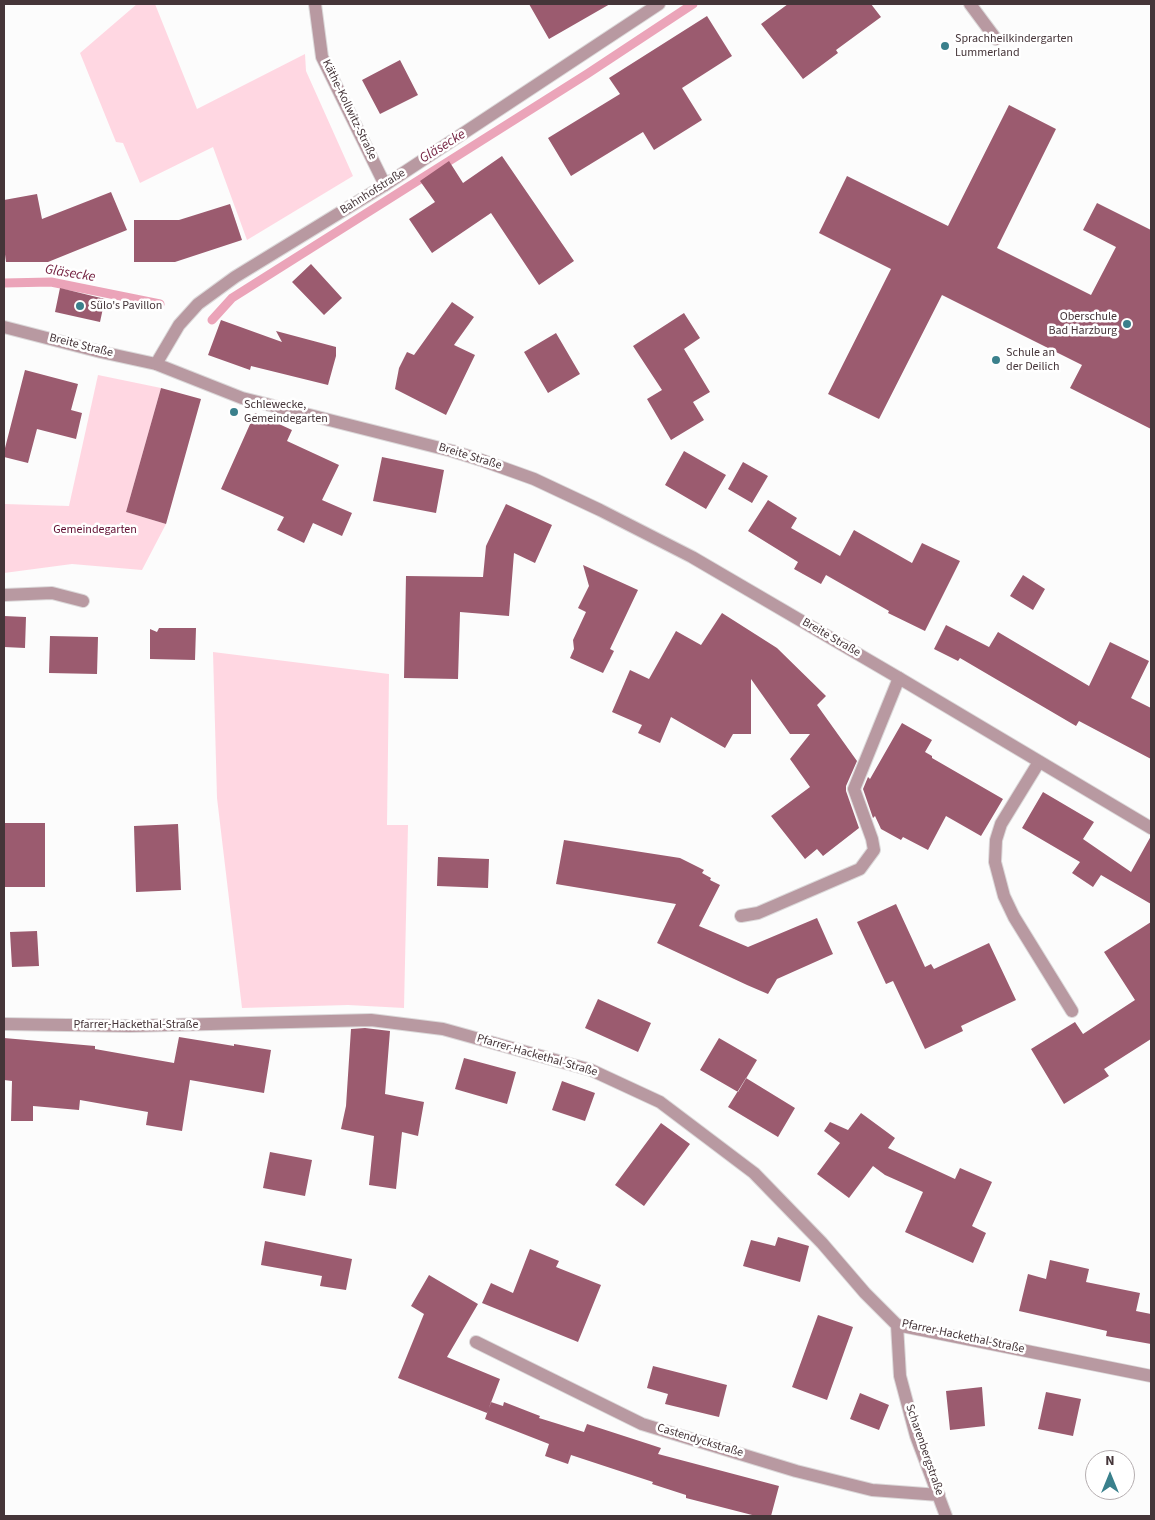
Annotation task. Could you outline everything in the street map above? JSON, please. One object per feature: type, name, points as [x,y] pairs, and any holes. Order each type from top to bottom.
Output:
[{"type":"street","name":"Käthe-Kollwitz-Straße","points":[[315,4],[322,57],[385,185]]},
{"type":"street","name":"Bahnhofstraße","points":[[156,364],[179,325],[198,304],[235,277],[385,185],[659,4]]},
{"type":"street","points":[[970,4],[996,39]]},
{"type":"street","name":"Breite Straße","points":[[4,327],[156,364],[242,398],[452,451],[534,479],[692,557],[1151,828]]},
{"type":"street","points":[[4,595],[52,593],[84,601]]},
{"type":"street","points":[[741,916],[758,913],[860,869],[874,850],[872,839],[854,789],[899,678]]},
{"type":"street","points":[[1039,762],[1001,824],[996,840],[995,862],[1004,896],[1010,910],[1072,1011]]},
{"type":"street","name":"Pfarrer-Hackethal-Straße","points":[[4,1024],[130,1026],[371,1020],[443,1029],[591,1070],[660,1102],[754,1173],[822,1243],[865,1293],[897,1325],[1151,1376]]},
{"type":"street","name":"Scharenbergstraße","points":[[897,1325],[900,1376],[916,1436],[946,1516]]},
{"type":"street","name":"Castendyckstraße","points":[[476,1342],[642,1424],[796,1471],[872,1490],[939,1495]]},
{"type":"green space","points":[[137,4],[155,4],[197,109],[305,54],[306,71],[353,176],[247,240],[213,147],[140,183],[123,143],[116,142],[80,53]]},
{"type":"green space","name":"Gemeindegarten","points":[[98,375],[161,388],[126,512],[166,524],[142,570],[72,564],[4,573],[4,504],[69,506]]},
{"type":"green space","points":[[213,652],[389,674],[387,825],[408,825],[404,1008],[348,1005],[242,1008],[217,798]]},
{"type":"building","points":[[529,4],[610,4],[549,39]]},
{"type":"building","points":[[788,4],[871,4],[881,17],[836,50],[838,53],[803,79],[761,24]]},
{"type":"building","points":[[707,16],[732,56],[682,88],[702,120],[654,150],[643,132],[571,176],[548,138],[620,94],[609,78]]},
{"type":"building","points":[[400,60],[418,95],[380,114],[362,80]]},
{"type":"building","points":[[1009,105],[1056,129],[997,248],[1091,295],[1116,247],[1083,230],[1097,203],[1151,230],[1151,429],[1070,388],[1082,365],[942,295],[879,419],[828,394],[891,269],[819,233],[847,176],[948,226]]},
{"type":"building","points":[[502,156],[574,261],[539,285],[491,213],[432,253],[409,219],[435,202],[420,181],[449,161],[463,183]]},
{"type":"building","points":[[111,192],[127,230],[48,262],[6,262],[4,247],[4,200],[37,194],[42,219]]},
{"type":"building","points":[[230,204],[242,240],[175,262],[134,262],[134,220],[179,220]]},
{"type":"building","points":[[311,264],[342,298],[324,315],[292,282]]},
{"type":"building","name":"Sülo's Pavillon","points":[[60,288],[105,299],[100,322],[55,312]]},
{"type":"building","points":[[452,302],[474,317],[454,345],[475,355],[446,415],[395,389],[399,368],[407,352],[414,355]]},
{"type":"building","points":[[684,313],[700,338],[684,349],[710,392],[693,402],[704,420],[671,440],[647,399],[662,390],[633,346]]},
{"type":"building","points":[[221,320],[282,342],[276,331],[336,347],[336,356],[328,385],[251,366],[250,370],[208,355]]},
{"type":"building","points":[[556,333],[580,374],[548,393],[524,352]]},
{"type":"building","points":[[25,370],[78,384],[71,410],[82,413],[76,439],[37,429],[28,463],[4,457]]},
{"type":"building","points":[[161,388],[201,399],[166,524],[126,512]]},
{"type":"building","points":[[255,413],[292,430],[287,441],[339,465],[322,500],[352,513],[342,536],[313,523],[304,543],[277,530],[284,517],[221,489]]},
{"type":"building","points":[[684,451],[726,475],[706,509],[665,485]]},
{"type":"building","points":[[382,457],[444,470],[436,513],[373,501]]},
{"type":"building","points":[[743,462],[768,476],[752,503],[728,489]]},
{"type":"building","points":[[768,500],[797,518],[791,528],[840,556],[854,530],[912,563],[922,543],[960,561],[925,631],[888,613],[889,611],[826,575],[821,584],[794,569],[798,562],[748,531]]},
{"type":"building","points":[[506,504],[552,525],[535,563],[514,553],[509,616],[460,612],[458,679],[404,678],[406,576],[483,577],[486,546]]},
{"type":"building","points":[[583,565],[638,590],[610,649],[614,651],[603,673],[570,658],[574,649],[573,640],[586,612],[578,608],[589,586]]},
{"type":"building","points":[[1023,575],[1045,589],[1033,610],[1010,596]]},
{"type":"building","points":[[722,613],[777,648],[826,696],[817,705],[857,761],[846,786],[846,791],[859,828],[823,856],[817,849],[805,859],[771,816],[810,787],[790,759],[810,734],[790,734],[751,679],[751,734],[733,734],[725,748],[671,717],[660,743],[638,733],[642,725],[612,712],[630,670],[649,679],[676,631],[701,645]]},
{"type":"building","points":[[4,616],[26,617],[25,648],[4,647]]},
{"type":"building","points":[[946,625],[989,647],[998,632],[1089,686],[1110,642],[1149,661],[1131,698],[1151,708],[1151,759],[1079,721],[1076,726],[960,658],[958,661],[934,649]]},
{"type":"building","points":[[159,628],[196,628],[195,660],[150,659],[150,629],[157,632]]},
{"type":"building","points":[[50,636],[98,637],[97,674],[49,673]]},
{"type":"building","points":[[902,723],[932,740],[925,752],[932,756],[932,758],[1003,799],[981,836],[946,816],[928,850],[903,837],[901,840],[881,829],[875,816],[873,818],[863,789],[868,777],[870,779]]},
{"type":"building","points":[[1043,792],[1094,822],[1083,839],[1131,872],[1151,836],[1151,904],[1101,875],[1093,887],[1072,873],[1080,862],[1022,828]]},
{"type":"building","points":[[5,823],[45,823],[45,887],[4,887]]},
{"type":"building","points":[[178,824],[181,890],[136,892],[134,826]]},
{"type":"building","points":[[564,840],[680,858],[704,870],[702,873],[720,885],[699,926],[748,947],[817,918],[833,954],[777,979],[768,994],[657,943],[676,904],[556,884]]},
{"type":"building","points":[[438,857],[489,859],[488,888],[437,886]]},
{"type":"building","points":[[896,904],[925,967],[931,964],[934,969],[989,943],[1016,1000],[961,1026],[963,1031],[925,1049],[893,981],[886,984],[857,922]]},
{"type":"building","points":[[1151,922],[1151,1039],[1104,1069],[1109,1076],[1064,1104],[1031,1049],[1075,1022],[1083,1034],[1135,1000],[1104,952]]},
{"type":"building","points":[[37,931],[39,966],[12,967],[10,932]]},
{"type":"building","points":[[598,999],[651,1023],[638,1052],[585,1028]]},
{"type":"building","points":[[365,1028],[390,1031],[385,1094],[424,1102],[418,1136],[402,1132],[396,1189],[369,1185],[374,1136],[341,1129],[346,1106],[351,1029]]},
{"type":"building","points":[[179,1037],[271,1050],[264,1093],[190,1080],[182,1131],[146,1125],[148,1112],[80,1100],[79,1110],[33,1106],[33,1121],[11,1121],[12,1081],[4,1080],[4,1038],[95,1046],[95,1049],[174,1063]]},
{"type":"building","points":[[719,1038],[757,1060],[738,1092],[700,1070]]},
{"type":"building","points":[[464,1058],[516,1072],[507,1104],[455,1089]]},
{"type":"building","points":[[746,1078],[795,1108],[778,1137],[728,1107]]},
{"type":"building","points":[[562,1081],[595,1093],[585,1121],[552,1110]]},
{"type":"building","points":[[861,1113],[895,1138],[888,1148],[955,1179],[960,1168],[992,1182],[972,1226],[986,1233],[973,1263],[905,1232],[923,1192],[885,1175],[873,1166],[849,1198],[817,1174],[840,1143],[824,1131],[830,1122],[848,1130]]},
{"type":"building","points":[[661,1123],[690,1144],[644,1206],[615,1185]]},
{"type":"building","points":[[270,1152],[312,1160],[305,1196],[263,1188]]},
{"type":"building","points":[[778,1237],[809,1246],[800,1282],[743,1266],[751,1240],[775,1246]]},
{"type":"building","points":[[265,1241],[352,1259],[346,1290],[320,1286],[322,1276],[261,1265]]},
{"type":"building","points":[[530,1249],[559,1261],[556,1267],[601,1285],[578,1342],[482,1303],[491,1283],[513,1293]]},
{"type":"building","points":[[1050,1260],[1089,1269],[1086,1282],[1140,1293],[1136,1311],[1151,1314],[1151,1344],[1106,1336],[1107,1331],[1019,1311],[1028,1274],[1046,1279]]},
{"type":"building","points":[[429,1275],[478,1304],[447,1357],[500,1379],[487,1413],[398,1378],[424,1314],[411,1306]]},
{"type":"building","points":[[818,1315],[853,1327],[827,1400],[792,1387]]},
{"type":"building","points":[[653,1366],[727,1385],[719,1417],[665,1404],[668,1394],[647,1388]]},
{"type":"building","points":[[982,1387],[985,1426],[950,1430],[946,1391]]},
{"type":"building","points":[[1046,1392],[1081,1399],[1073,1436],[1038,1429]]},
{"type":"building","points":[[860,1393],[889,1405],[879,1430],[850,1419]]},
{"type":"building","points":[[491,1402],[503,1406],[504,1402],[540,1416],[539,1418],[584,1432],[587,1424],[661,1448],[658,1454],[779,1486],[771,1516],[756,1516],[686,1498],[686,1495],[652,1484],[653,1482],[571,1455],[568,1464],[545,1456],[549,1444],[485,1419]]},
{"type":"waterway","name":"Gläsecke","points":[[212,320],[232,298],[587,74],[693,4]]},
{"type":"waterway","name":"Gläsecke","points":[[4,283],[51,282],[160,304]]},
{"type":"place","name":"Sprachheilkindergarten Lummerland","points":[[945,46]]},
{"type":"place","name":"Sülo's Pavillon","points":[[80,306]]},
{"type":"place","name":"Oberschule Bad Harzburg","points":[[1127,324]]},
{"type":"place","name":"Schule an der Deilich","points":[[996,360]]},
{"type":"place","name":"Schlewecke, Gemeindegarten","points":[[234,412]]}]
